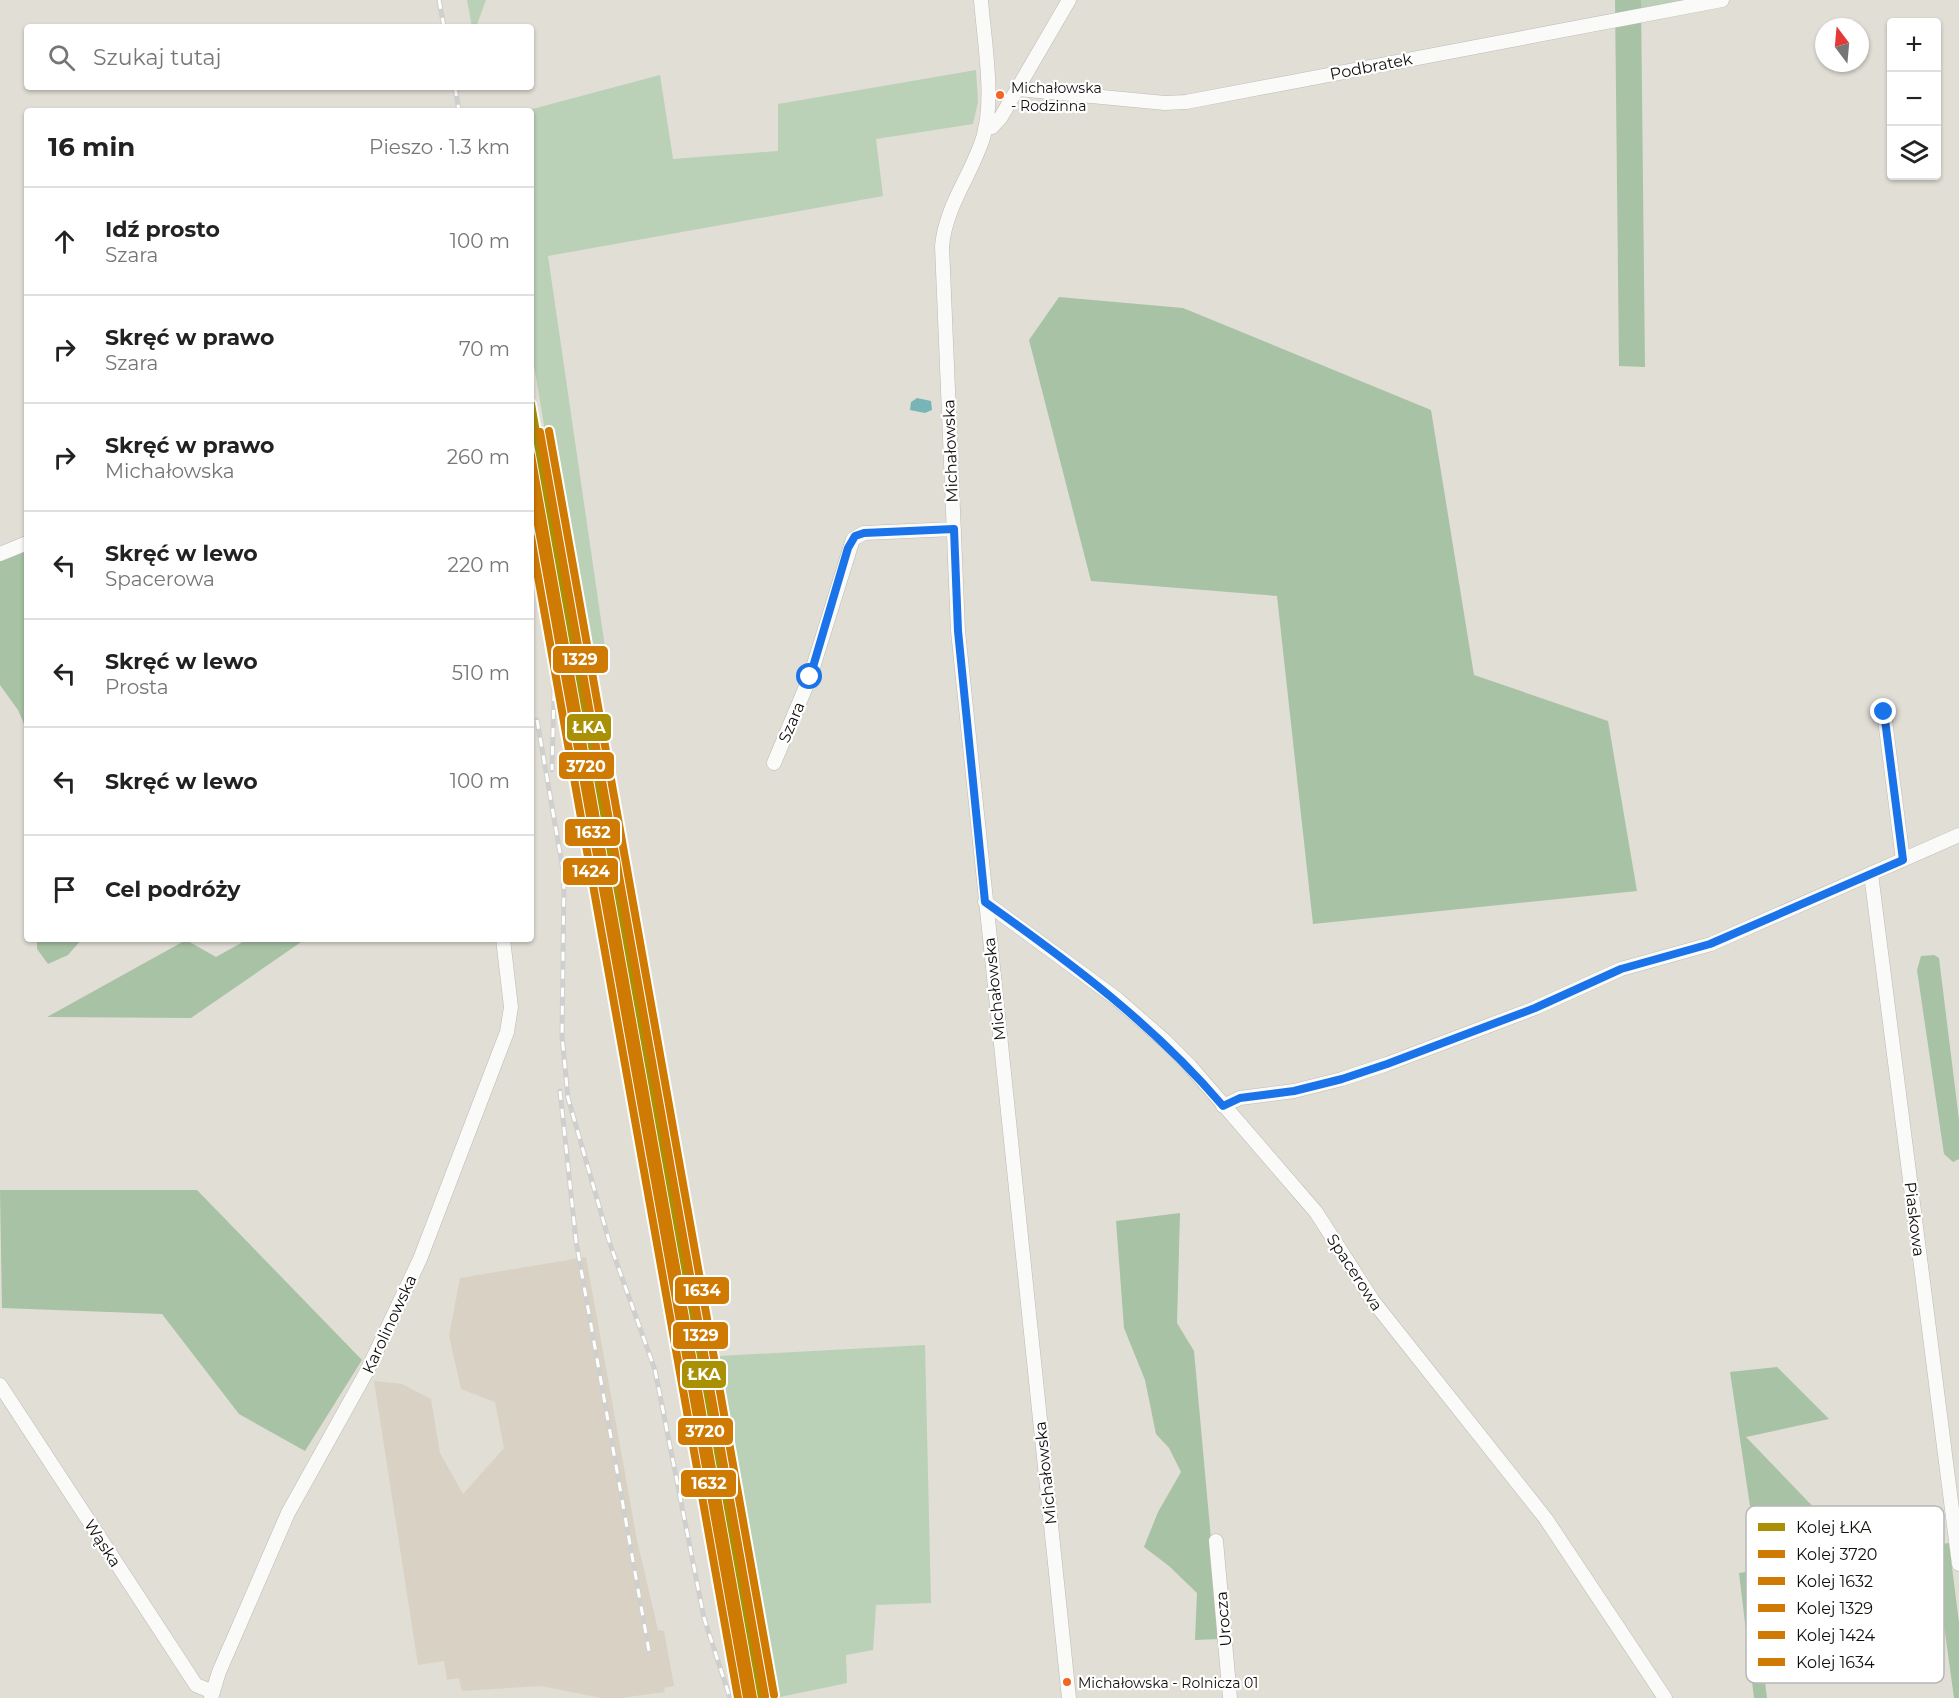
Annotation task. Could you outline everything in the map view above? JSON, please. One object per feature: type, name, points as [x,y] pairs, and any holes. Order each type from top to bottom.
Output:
[{"type":"street","name":"Michałowska","points":[[981,0],[986,61],[985,129],[951,206],[944,226],[942,246],[958,631],[1069,1698]]},
{"type":"street","points":[[985,129],[992,127],[1001,117],[1069,0]]},
{"type":"street","name":"Podbratek","points":[[1018,89],[1165,103],[1186,102],[1722,0]]},
{"type":"street","name":"Szara","points":[[774,763],[810,677],[852,539],[864,533],[954,529]]},
{"type":"street","points":[[0,554],[24,544]]},
{"type":"street","points":[[1884,712],[1903,860]]},
{"type":"street","points":[[1223,1106],[1240,1098],[1294,1091],[1342,1079],[1387,1064],[1535,1008],[1621,969],[1710,944],[1959,835]]},
{"type":"street","name":"Piaskowa","points":[[1871,874],[1959,1564]]},
{"type":"street","name":"Spacerowa","points":[[985,902],[1117,999],[1183,1059],[1316,1212],[1373,1301],[1546,1519],[1665,1698]]},
{"type":"street","name":"Karolinowska","points":[[213,1696],[288,1513],[367,1371],[432,1226],[507,1032],[511,1007],[502,942]]},
{"type":"street","name":"Wąska","points":[[0,1385],[196,1685],[213,1696]]},
{"type":"street","name":"Urocza","points":[[1216,1540],[1230,1698]]},
{"type":"shaded area","points":[[586,1257],[637,1540],[658,1630],[664,1631],[674,1686],[664,1688],[665,1692],[621,1698],[602,1698],[540,1686],[462,1691],[459,1678],[447,1680],[444,1661],[418,1665],[374,1381],[402,1384],[431,1399],[440,1453],[463,1494],[504,1448],[495,1402],[461,1389],[449,1336],[460,1278]]},
{"type":"green space","points":[[467,0],[486,0],[477,24],[471,24]]},
{"type":"green space","points":[[1615,0],[1641,0],[1645,367],[1619,366]]},
{"type":"green space","points":[[1641,0],[1702,0],[1641,12]]},
{"type":"green space","points":[[976,70],[978,102],[973,124],[876,139],[883,196],[548,256],[608,668],[580,639],[534,366],[534,109],[660,75],[673,159],[778,151],[778,104]]},
{"type":"green space","points":[[1059,297],[1183,308],[1431,410],[1474,675],[1608,721],[1637,891],[1313,924],[1277,596],[1091,581],[1029,340]]},
{"type":"green space","points":[[21,548],[24,553],[24,724],[18,710],[0,685],[0,558]]},
{"type":"green space","points":[[37,942],[79,942],[68,955],[48,964],[37,949]]},
{"type":"green space","points":[[182,942],[190,942],[216,957],[243,942],[301,942],[191,1018],[47,1017]]},
{"type":"green space","points":[[1934,955],[1939,958],[1959,1120],[1959,1159],[1953,1162],[1944,1154],[1917,970],[1921,956]]},
{"type":"green space","points":[[0,1190],[197,1190],[362,1360],[305,1451],[239,1414],[162,1314],[2,1308]]},
{"type":"green space","points":[[1180,1213],[1177,1323],[1194,1351],[1220,1639],[1195,1640],[1197,1593],[1169,1566],[1144,1547],[1158,1512],[1181,1472],[1169,1448],[1156,1434],[1145,1380],[1124,1328],[1116,1221]]},
{"type":"green space","points":[[925,1345],[931,1603],[876,1605],[873,1650],[846,1655],[847,1683],[775,1698],[719,1356]]},
{"type":"green space","points":[[1777,1367],[1829,1419],[1746,1437],[1812,1506],[1750,1506],[1730,1372]]},
{"type":"green space","points":[[1949,1543],[1959,1623],[1959,1698],[1954,1698],[1944,1625],[1944,1544]]},
{"type":"green space","points":[[1746,1572],[1746,1631],[1739,1573]]},
{"type":"green space","points":[[1752,1683],[1765,1683],[1767,1698],[1754,1698]]},
{"type":"water","points":[[917,398],[931,401],[932,410],[925,413],[910,410],[911,402]]},
{"type":"waterway","points":[[724,1419],[770,1698]]},
{"type":"railway","points":[[439,0],[443,24]]},
{"type":"railway","points":[[456,90],[458,108]]},
{"type":"railway","points":[[534,532],[555,654],[552,770]]},
{"type":"railway","points":[[537,720],[564,876],[562,1036],[568,1098],[610,1244],[655,1370],[704,1618],[730,1698]]},
{"type":"railway","points":[[560,1091],[576,1241],[649,1651]]},
{"type":"rail line","name":"ŁKA","points":[[534,421],[762,1698]]},
{"type":"rail line","name":"1634","points":[[549,431],[774,1695]]},
{"type":"rail line","name":"1329","points":[[540,432],[765,1696]]},
{"type":"rail line","name":"3720","points":[[534,472],[753,1698]]},
{"type":"rail line","name":"1632","points":[[534,502],[747,1698]]},
{"type":"rail line","name":"1424","points":[[534,554],[738,1698]]},
{"type":"place","name":"Michałowska - Rodzinna","points":[[1000,95]]},
{"type":"place","name":"Michałowska - Rolnicza 01","points":[[1067,1682]]},
{"type":"route","points":[[810,677],[852,539],[860,533],[954,529],[958,631],[985,902],[1117,999],[1183,1059],[1223,1106],[1240,1098],[1294,1091],[1342,1079],[1387,1064],[1463,1033],[1535,1008],[1621,969],[1710,944],[1903,860],[1884,712]]}]
